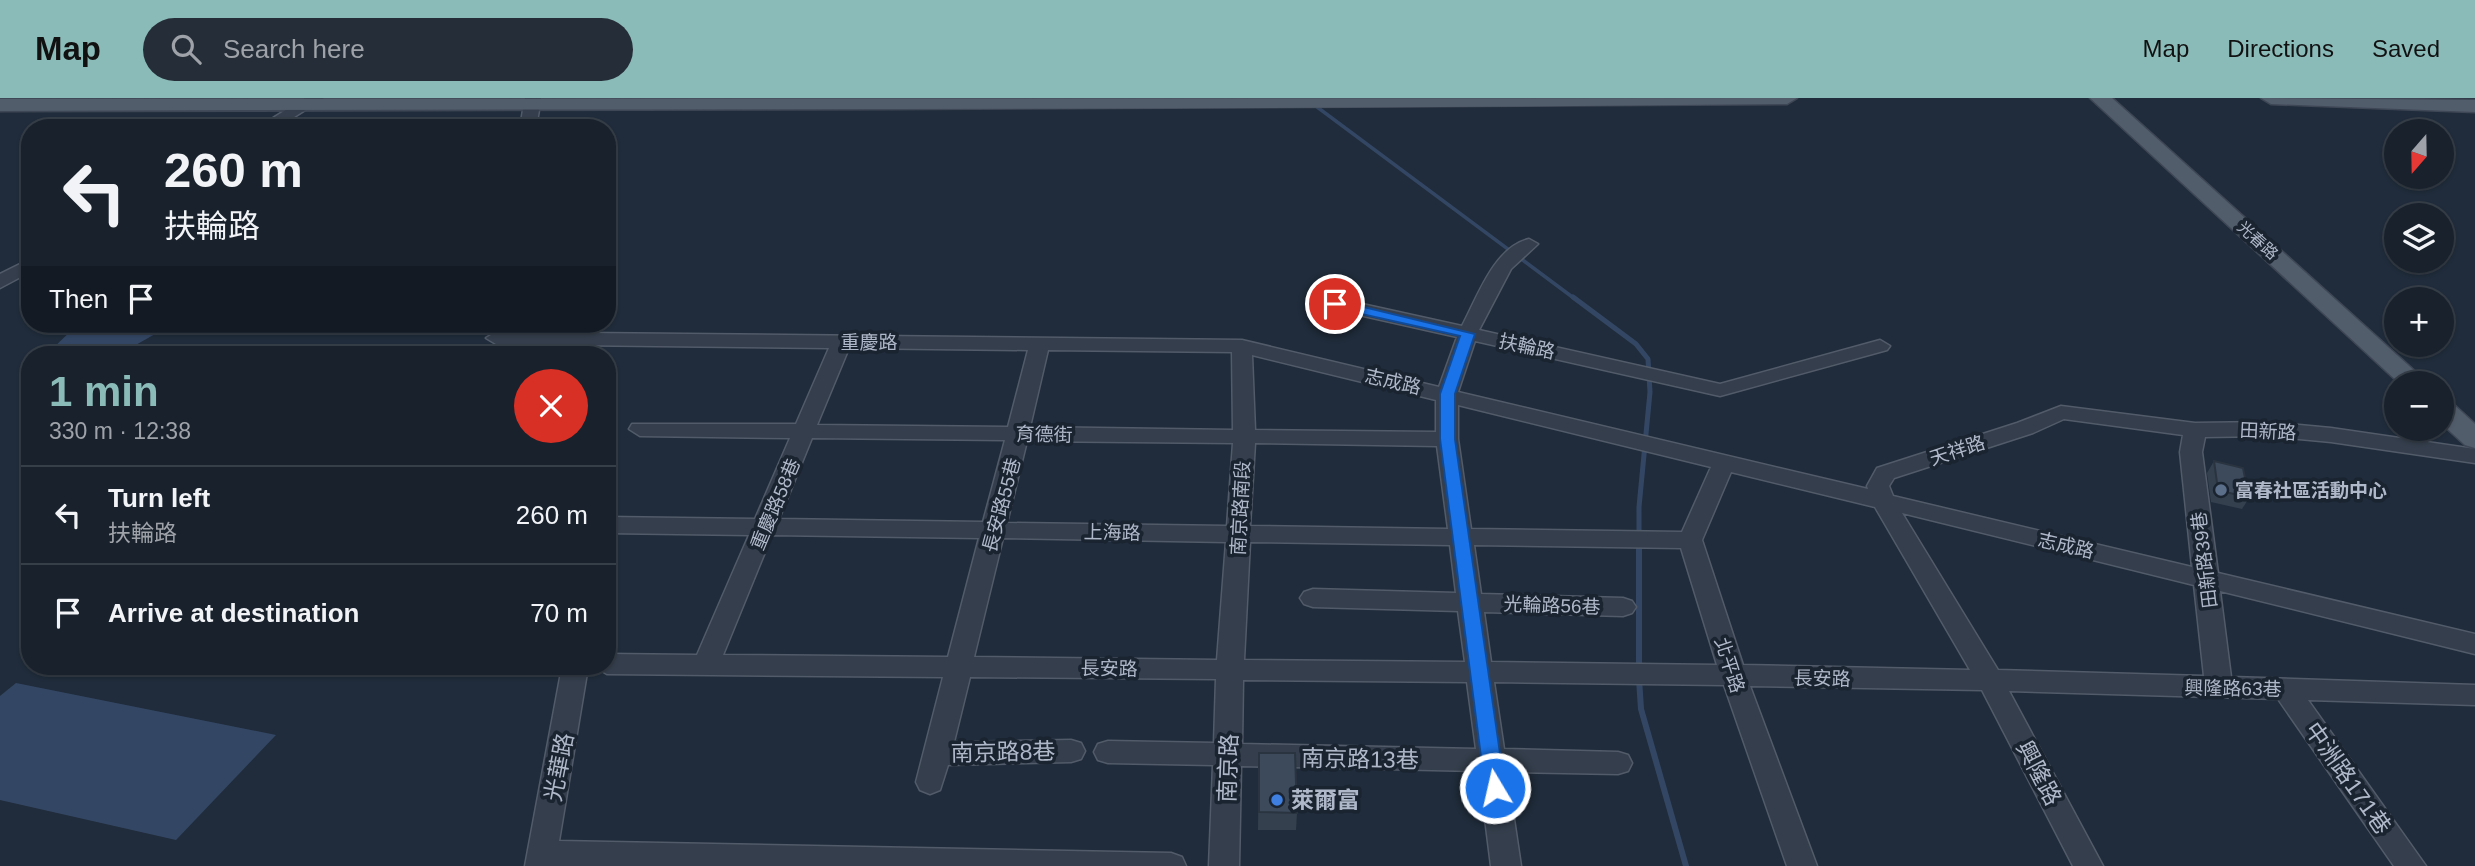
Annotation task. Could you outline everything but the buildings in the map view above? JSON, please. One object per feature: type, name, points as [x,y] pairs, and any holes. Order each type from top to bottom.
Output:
[{"type":"main road","points":[[0,105],[312,100],[1325,104],[1787,98]]},
{"type":"main road","name":"光春路","points":[[2100,98],[2402,371]]},
{"type":"main road","points":[[2271,98],[2475,106]]},
{"type":"main road","points":[[2461,98],[2475,99]]},
{"type":"main road","points":[[2454,420],[2475,439]]},
{"type":"street","points":[[280,119],[312,100]]},
{"type":"street","points":[[529,119],[532,100]]},
{"type":"street","points":[[1506,866],[1477,672],[1471,602],[1447,439],[1447,394],[1468,334],[1519,253]]},
{"type":"street","points":[[0,282],[21,269]]},
{"type":"street","name":"扶輪路","points":[[1335,304],[1728,390],[1880,346]]},
{"type":"street","name":"重慶路","points":[[496,339],[1242,346]]},
{"type":"street","name":"重慶路58巷","points":[[706,665],[841,342]]},
{"type":"street","name":"長安路55巷","points":[[930,782],[1020,434],[1040,343]]},
{"type":"street","name":"志成路","points":[[1242,346],[1447,394],[1885,504],[2205,576],[2475,644]]},
{"type":"street","name":"南京路南段","points":[[1230,670],[1244,436],[1242,346]]},
{"type":"street","name":"田新路","points":[[2061,412],[2196,430],[2266,429],[2475,456]]},
{"type":"street","name":"天祥路","points":[[1885,504],[1878,486],[1885,473],[2025,428],[2061,412]]},
{"type":"street","name":"育德街","points":[[640,429],[1447,439]]},
{"type":"street","name":"田新路39巷","points":[[2196,430],[2191,452],[2219,689]]},
{"type":"street","points":[[1690,540],[1723,464]]},
{"type":"street","name":"興隆路","points":[[1885,504],[1990,680],[2088,866]]},
{"type":"street","name":"上海路","points":[[616,525],[1690,540]]},
{"type":"street","name":"北平路","points":[[1690,540],[1734,677],[1802,866]]},
{"type":"street","name":"光輪路56巷","points":[[1313,598],[1623,607]]},
{"type":"street","name":"長安路","points":[[616,664],[1610,673],[1990,680]]},
{"type":"street","name":"南京路","points":[[1224,866],[1230,670]]},
{"type":"street","name":"光華路","points":[[541,860],[574,675]]},
{"type":"street","name":"興隆路63巷","points":[[1990,680],[2475,695]]},
{"type":"street","name":"中洲路171巷","points":[[2285,689],[2411,866]]},
{"type":"street","name":"南京路8巷","points":[[936,754],[1071,751]]},
{"type":"street","points":[[1108,752],[1229,756]]},
{"type":"street","name":"南京路13巷","points":[[1229,756],[1618,763]]},
{"type":"street","points":[[541,860],[1171,866]]},
{"type":"water","points":[[69,333],[157,333],[134,346],[55,346]]},
{"type":"water","points":[[16,683],[276,735],[176,840],[0,800],[0,696]]},
{"type":"waterway","points":[[1305,98],[1575,299]]},
{"type":"waterway","points":[[1573,297],[1636,344],[1648,359],[1650,392],[1639,507],[1639,669]]},
{"type":"waterway","points":[[1639,679],[1641,709],[1686,866]]},
{"type":"place","name":"富春社區活動中心","points":[[2221,490]]},
{"type":"place","name":"萊爾富","points":[[1277,800]]},
{"type":"route","points":[[1335,304],[1468,334],[1447,394],[1447,439],[1495,788]]}]
